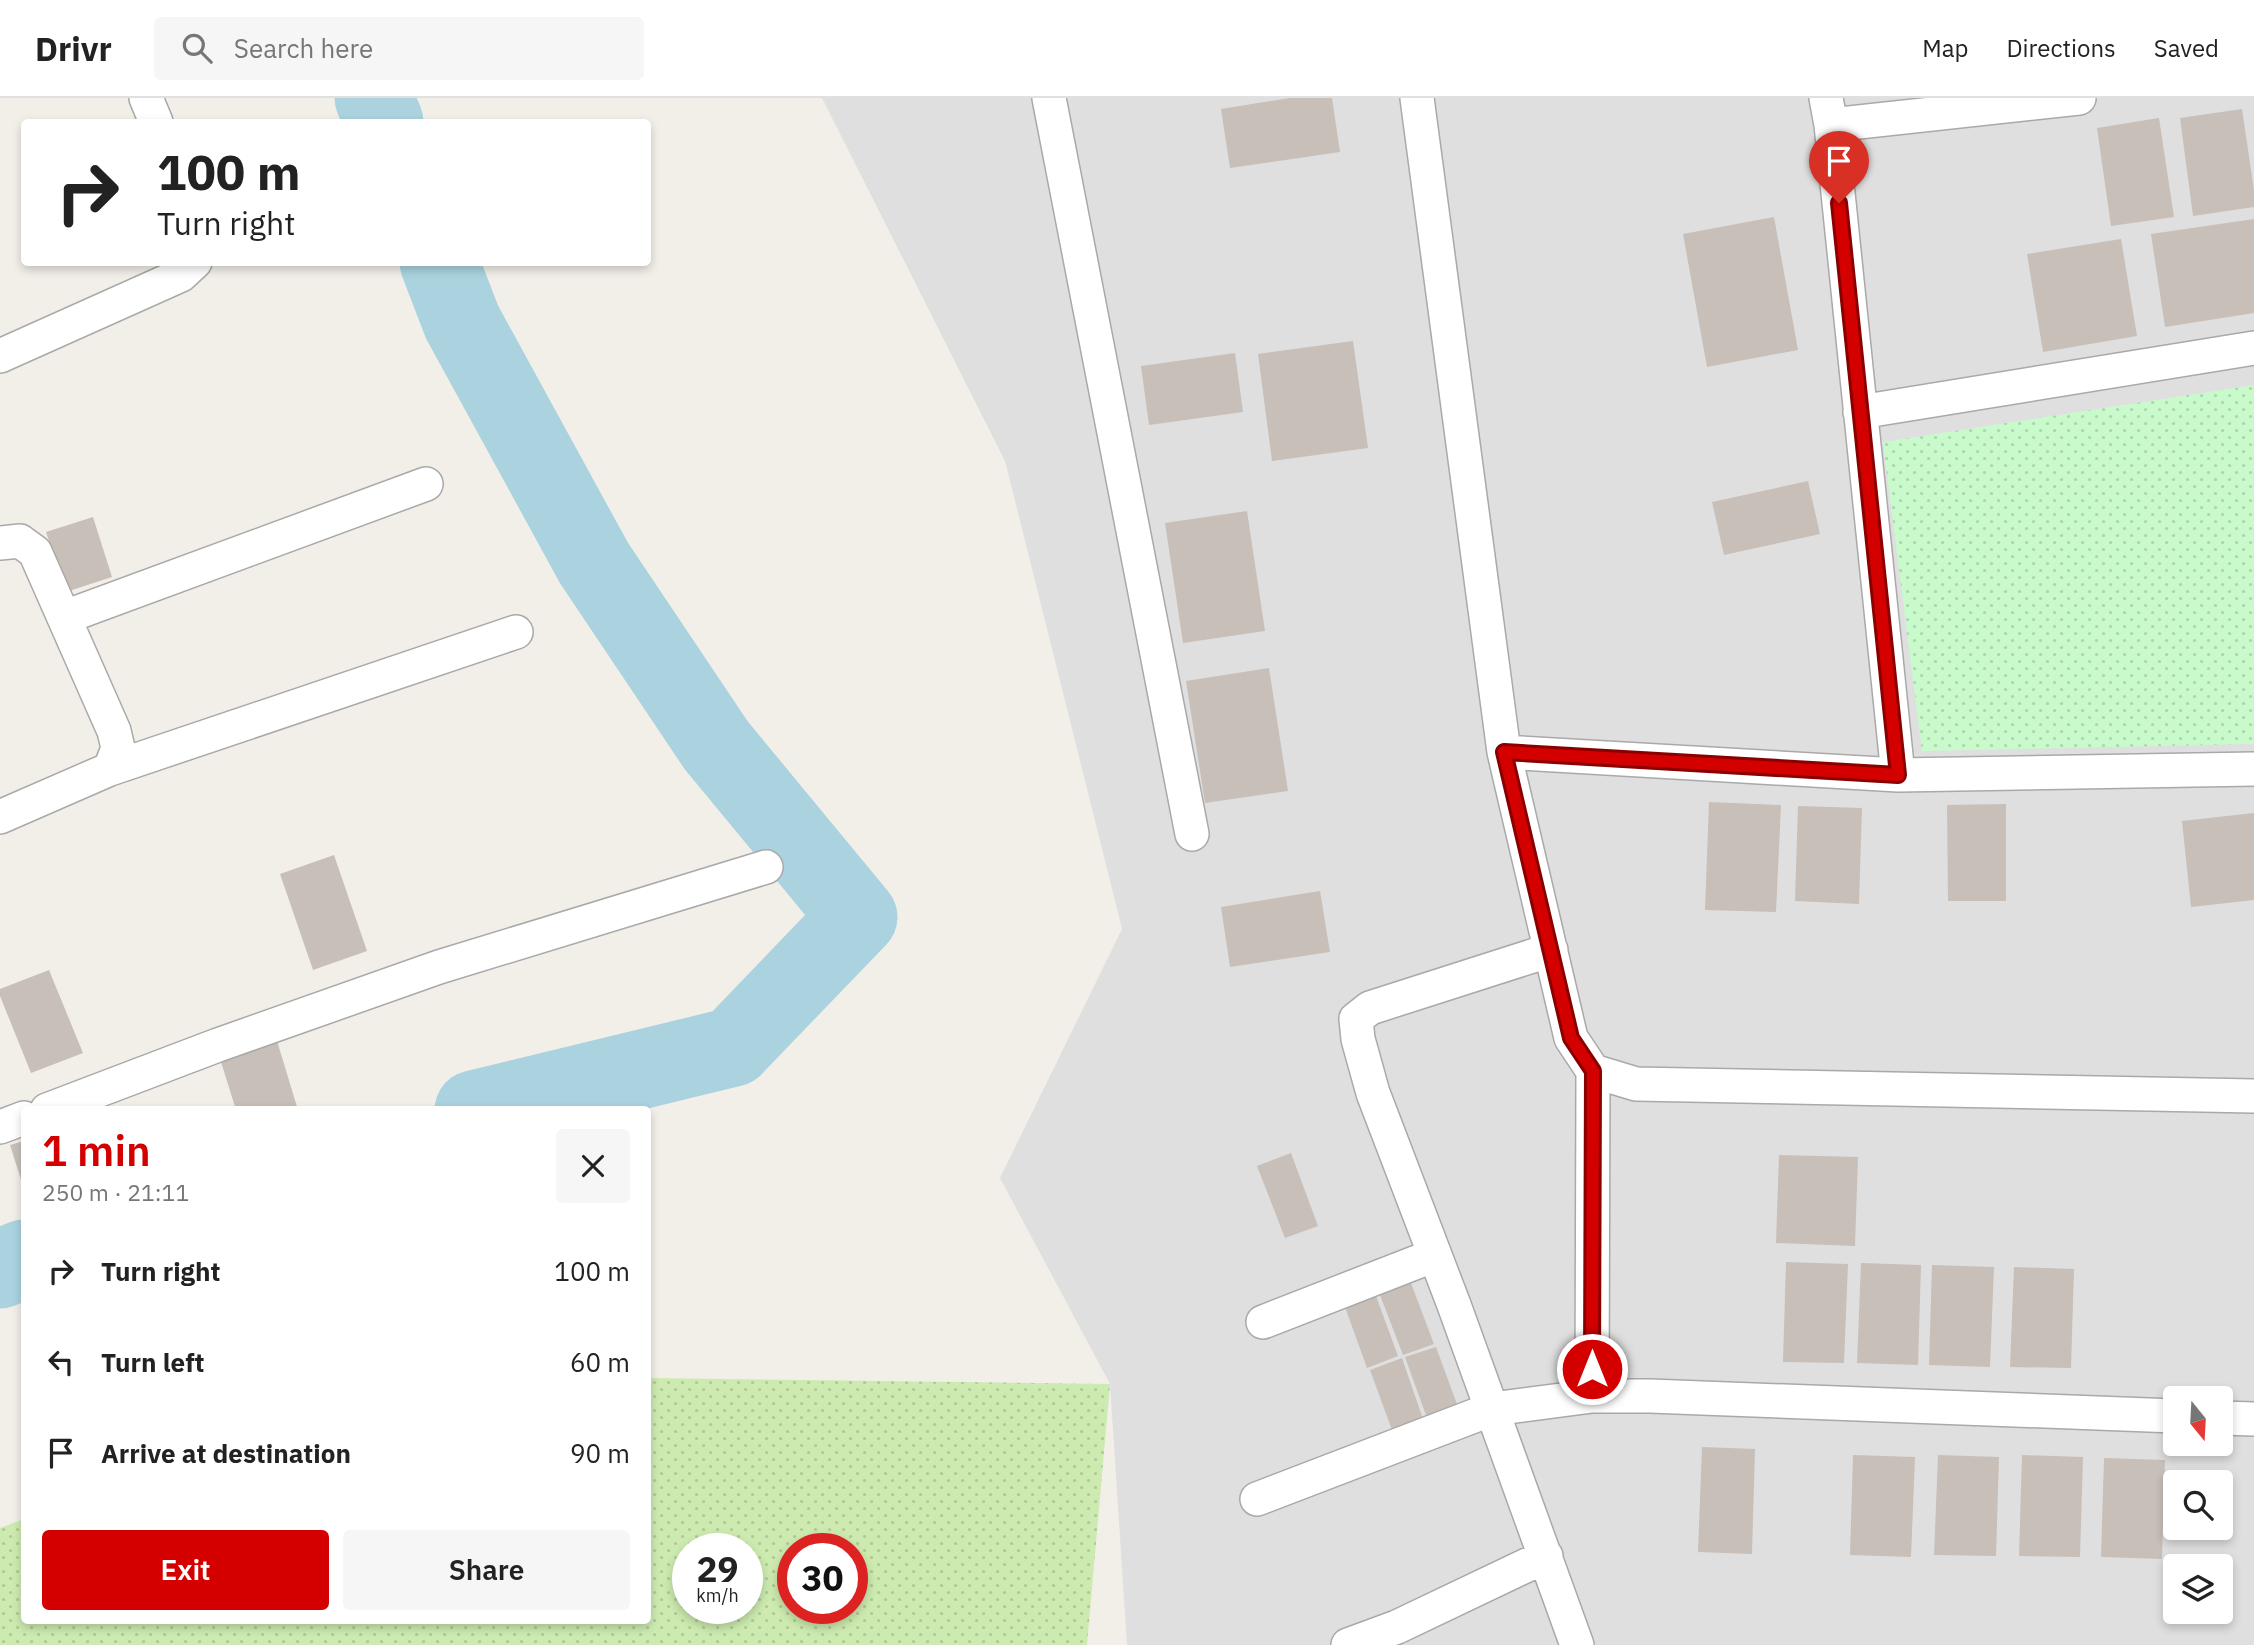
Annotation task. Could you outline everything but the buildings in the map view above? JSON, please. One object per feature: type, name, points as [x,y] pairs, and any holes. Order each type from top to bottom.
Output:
[{"type":"street","points":[[146,98],[155,119]]},
{"type":"street","points":[[1049,98],[1192,834]]},
{"type":"street","points":[[1416,98],[1504,752],[1571,1038],[1593,1071],[1592,1396]]},
{"type":"street","points":[[1898,775],[1828,111],[2079,98]]},
{"type":"street","points":[[0,356],[181,275],[191,266]]},
{"type":"street","points":[[1860,412],[2254,348]]},
{"type":"street","points":[[65,617],[426,484]]},
{"type":"street","points":[[0,543],[20,541],[35,552],[114,731],[118,748],[110,769]]},
{"type":"street","points":[[0,817],[110,769],[516,632]]},
{"type":"street","points":[[1504,752],[1898,775],[2254,769]]},
{"type":"street","points":[[58,1106],[218,1045],[439,967],[766,867]]},
{"type":"street","points":[[1550,950],[1370,1008],[1356,1019],[1358,1039],[1373,1093],[1577,1645]]},
{"type":"street","points":[[1593,1071],[1636,1084],[2254,1096]]},
{"type":"street","points":[[0,1127],[21,1119]]},
{"type":"street","points":[[1264,1322],[1435,1255]]},
{"type":"street","points":[[1257,1499],[1492,1409],[1592,1396],[2163,1416]]},
{"type":"street","points":[[2233,1418],[2254,1419]]},
{"type":"street","points":[[1348,1645],[1397,1627],[1546,1556]]},
{"type":"shaded area","points":[[822,98],[2254,98],[2254,1645],[1127,1645],[1110,1384],[1000,1178],[1122,929],[1005,461]]},
{"type":"green space","points":[[2254,385],[2254,744],[1922,751],[1883,442]]},
{"type":"green space","points":[[651,1378],[1110,1384],[1087,1645],[0,1645],[0,1528],[21,1520],[21,1624],[651,1624]]},
{"type":"waterway","points":[[374,98],[383,119]]},
{"type":"waterway","points":[[441,266],[462,322],[594,563],[716,745],[858,917],[733,1047],[490,1106]]},
{"type":"waterway","points":[[0,1269],[21,1260]]},
{"type":"route","points":[[1592,1369],[1593,1071],[1571,1038],[1504,752],[1898,775],[1839,203]]}]
